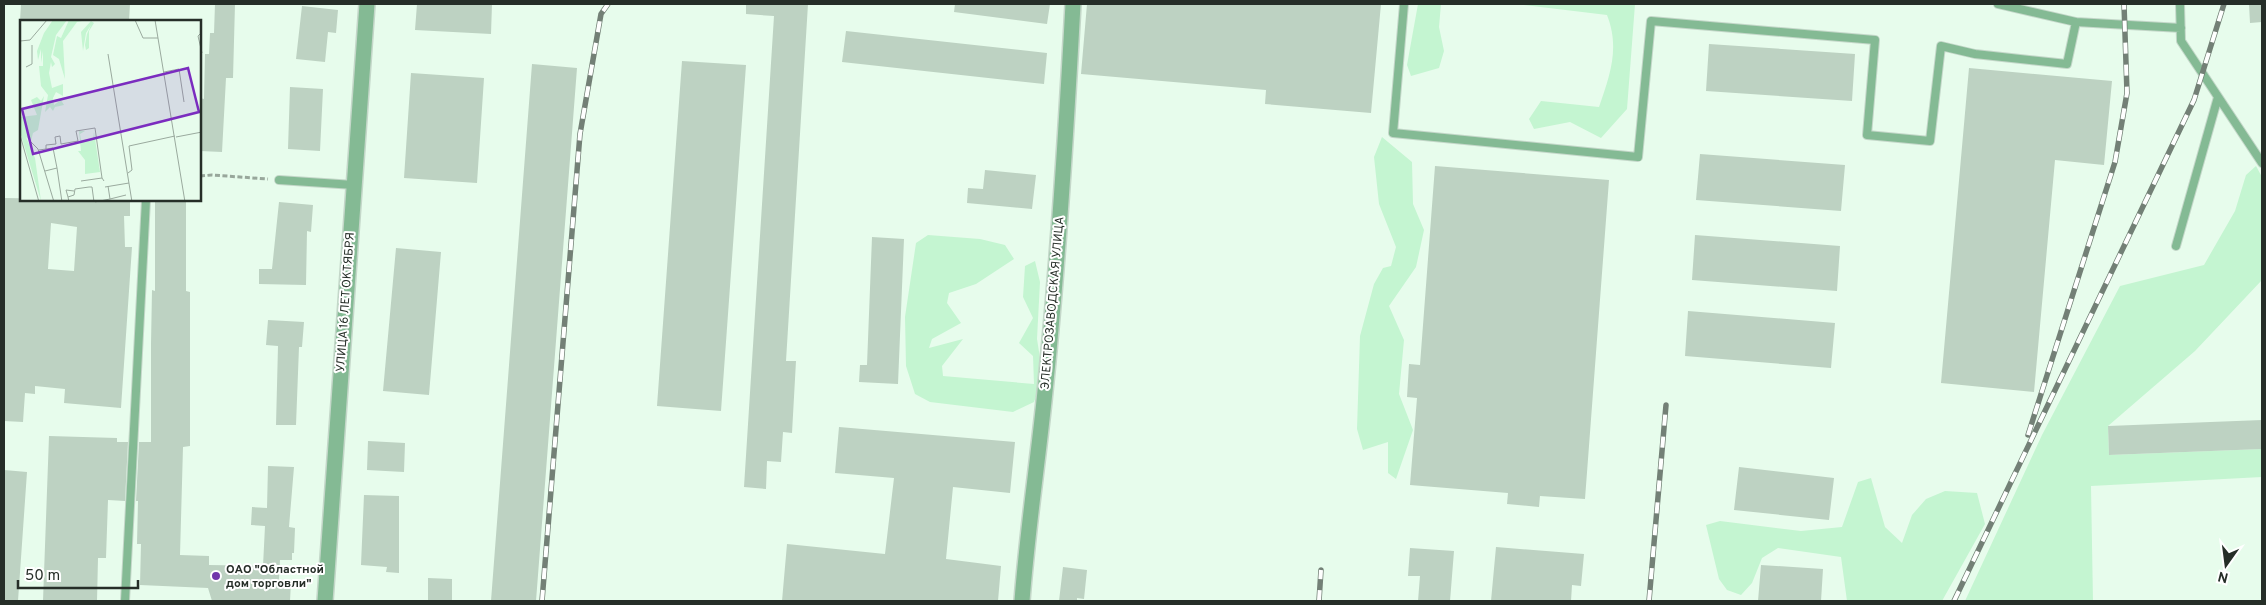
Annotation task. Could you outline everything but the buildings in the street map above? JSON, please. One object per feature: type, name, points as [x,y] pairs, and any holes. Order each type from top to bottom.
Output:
[{"type":"street","name":"УЛИЦА 16 ЛЕТ ОКТЯБРЯ","points":[[325,601],[366,4]]},
{"type":"street","name":"ЭЛЕКТРОЗАВОДСКАЯ УЛИЦА","points":[[1022,601],[1026,546],[1045,391],[1066,130],[1073,4]]},
{"type":"lane","points":[[1404,4],[1393,133],[1638,157],[1651,21],[1875,40],[1867,135],[1930,141],[1941,46],[1975,54],[2067,64],[2076,22]]},
{"type":"lane","points":[[1998,4],[2076,22],[2180,28]]},
{"type":"lane","points":[[2180,4],[2181,41],[2262,164]]},
{"type":"lane","points":[[2176,246],[2218,97]]},
{"type":"lane","points":[[279,180],[354,185]]},
{"type":"lane","points":[[125,601],[146,201]]},
{"type":"path","points":[[201,176],[279,180]]},
{"type":"green space","points":[[1418,4],[1441,4],[1439,27],[1444,51],[1439,68],[1411,76],[1407,65]]},
{"type":"green space","points":[[1515,4],[1635,4],[1627,109],[1601,138],[1570,122],[1534,129],[1529,119],[1541,101],[1599,107],[1610,73],[1613,50],[1611,27],[1607,15]]},
{"type":"green space","points":[[1382,137],[1412,162],[1413,204],[1424,230],[1416,267],[1389,306],[1404,340],[1399,394],[1413,430],[1396,479],[1388,473],[1388,442],[1363,450],[1357,429],[1360,336],[1374,284],[1383,268],[1391,266],[1396,247],[1379,204],[1374,157]]},
{"type":"green space","points":[[2256,166],[2262,177],[2262,280],[2195,351],[2108,426],[2109,455],[2262,449],[2262,477],[2091,486],[2093,601],[1965,601],[2042,435],[2120,286],[2204,265],[2235,211],[2246,175]]},
{"type":"green space","points":[[928,235],[980,239],[1005,245],[1014,259],[976,284],[949,293],[947,303],[961,323],[932,339],[929,348],[963,339],[942,366],[943,376],[1034,384],[1033,356],[1019,343],[1033,318],[1023,297],[1025,266],[1035,261],[1040,282],[1037,339],[1043,377],[1034,402],[1013,412],[930,402],[915,394],[906,366],[905,317],[916,243]]},
{"type":"green space","points":[[1871,478],[1885,527],[1902,543],[1912,515],[1926,499],[1945,491],[1977,493],[1985,524],[1942,601],[1847,601],[1841,557],[1778,548],[1762,558],[1752,583],[1741,595],[1727,590],[1719,579],[1706,525],[1720,521],[1801,531],[1842,527],[1858,482]]},
{"type":"railway","points":[[542,601],[580,134],[601,14],[608,4]]},
{"type":"railway","points":[[2028,435],[2115,162],[2127,93],[2124,4]]},
{"type":"railway","points":[[1954,601],[2194,100],[2224,4]]},
{"type":"railway","points":[[1649,601],[1666,405]]},
{"type":"railway","points":[[1319,601],[1321,570]]},
{"type":"place","name":"ОАО \"Областной дом торговли\"","points":[[216,576]]}]
